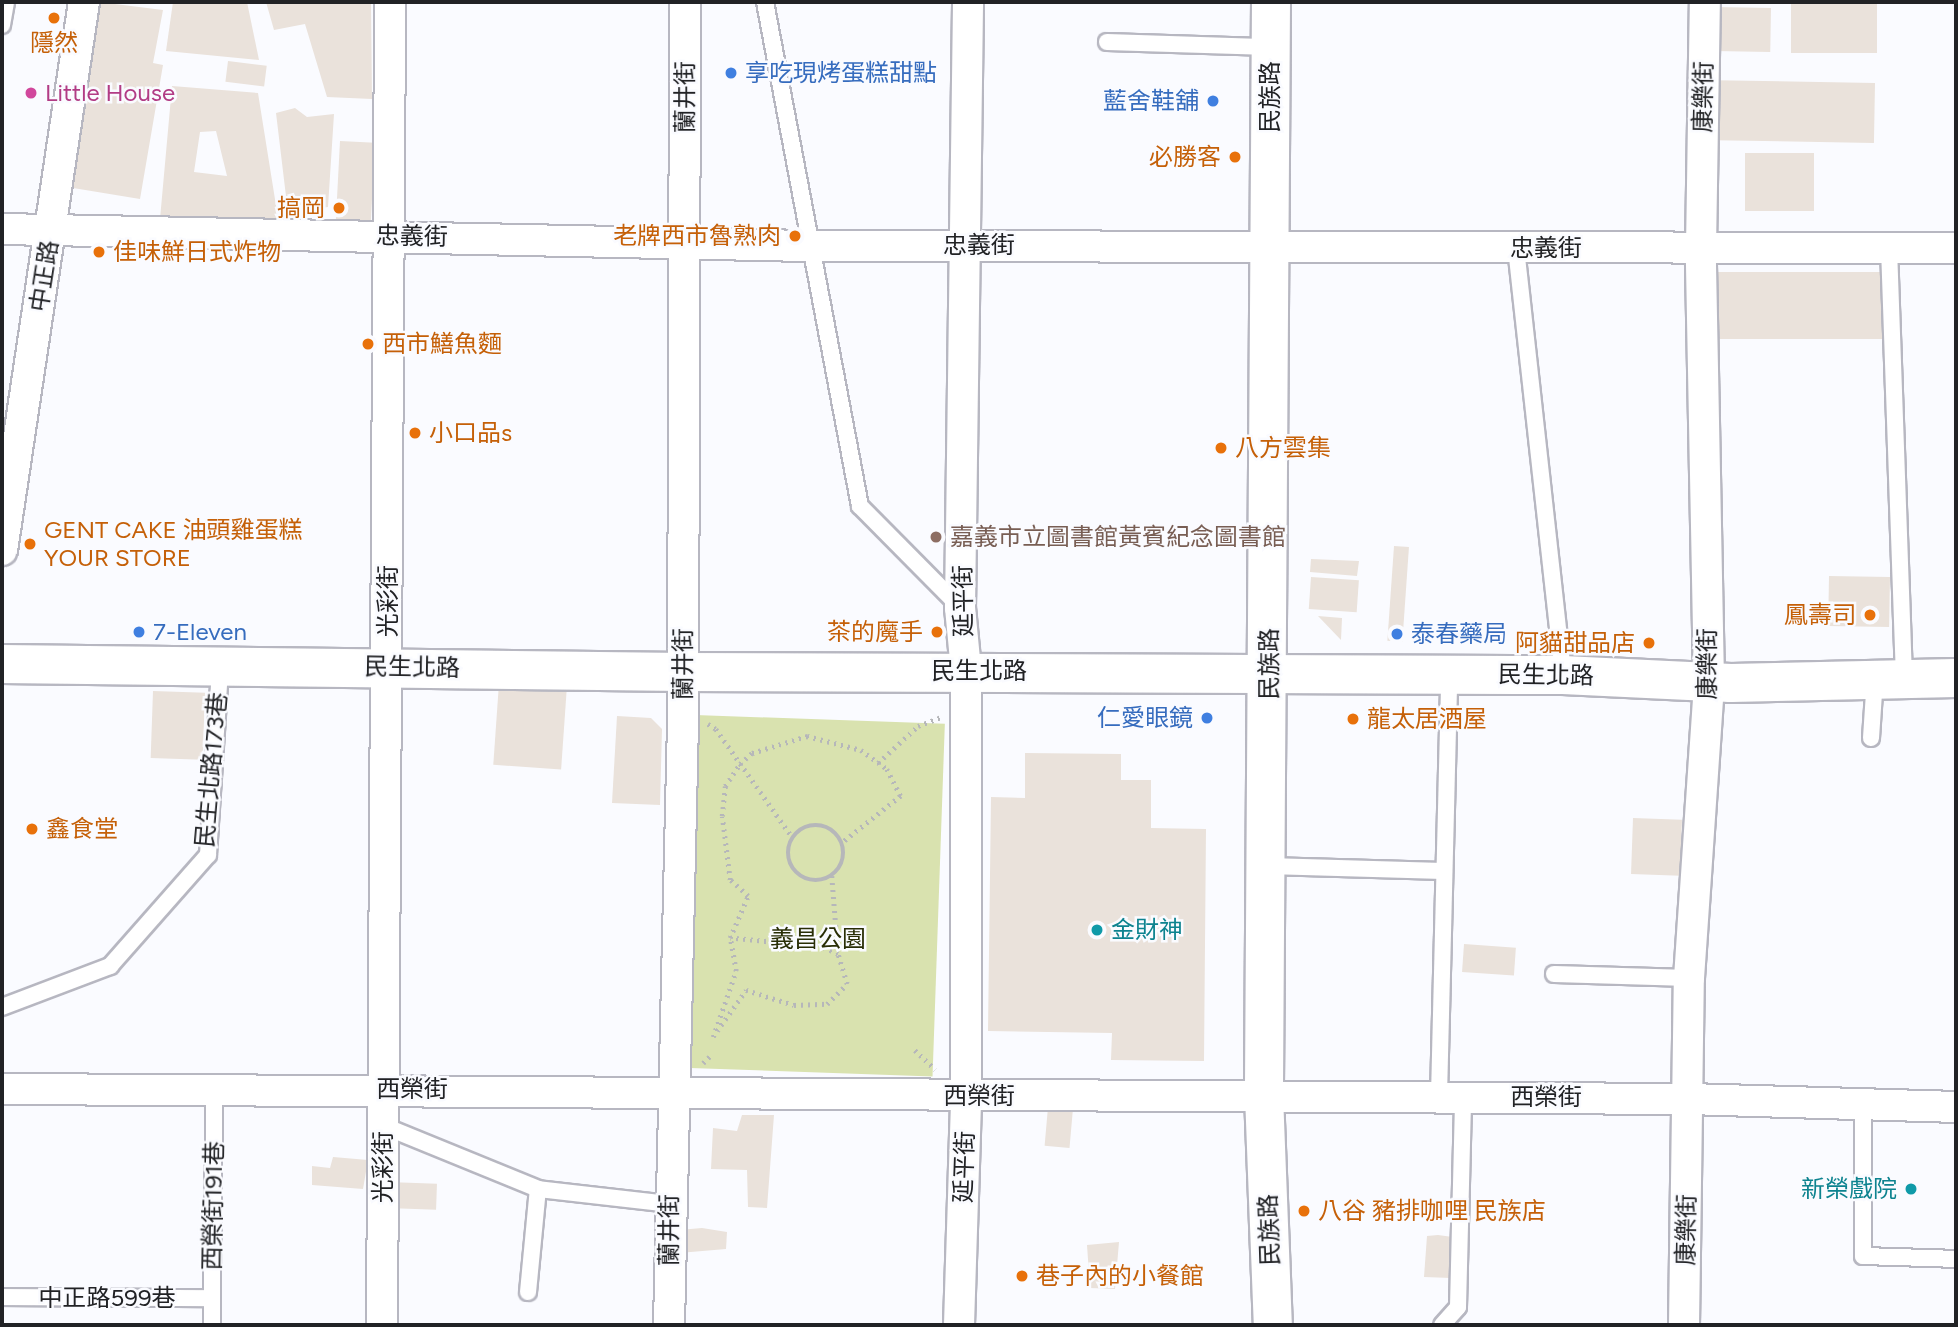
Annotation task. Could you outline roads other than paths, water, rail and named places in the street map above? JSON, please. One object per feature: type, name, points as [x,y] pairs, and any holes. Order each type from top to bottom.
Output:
[{"type":"main road","name":"民族路","points":[[1270,2],[1269,672],[1264,1095],[1273,1325]]},
{"type":"main road","name":"民生北路","points":[[2,664],[684,672],[966,670],[1563,675],[1709,682],[1956,678]]},
{"type":"street","name":"中正路","points":[[3,537],[84,2]]},
{"type":"street","name":"光彩街","points":[[382,1325],[390,2]]},
{"type":"street","name":"蘭井街","points":[[669,1325],[668,1204],[675,1091],[684,672],[685,2]]},
{"type":"street","name":"延平街","points":[[959,1325],[967,1097],[966,670],[960,608],[967,245],[968,2]]},
{"type":"street","name":"康樂街","points":[[1685,1325],[1689,978],[1709,682],[1701,249],[1705,2]]},
{"type":"street","name":"忠義街","points":[[2,229],[390,235],[810,246],[1956,248]]},
{"type":"street","name":"西榮街","points":[[2,1090],[214,1088],[675,1091],[967,1097],[1264,1095],[1688,1098],[1956,1107]]},
{"type":"lane","points":[[2,25],[6,2]]},
{"type":"lane","points":[[765,2],[860,506],[960,608]]},
{"type":"lane","points":[[1107,42],[1270,47]]},
{"type":"lane","points":[[1516,248],[1563,675]]},
{"type":"lane","points":[[1871,738],[1889,678],[1889,248]]},
{"type":"lane","name":"民生北路173巷","points":[[2,1007],[110,966],[208,855],[220,666]]},
{"type":"lane","points":[[1442,1325],[1458,1307],[1444,871],[1450,674]]},
{"type":"lane","points":[[1266,866],[1444,871]]},
{"type":"lane","points":[[1554,974],[1689,978]]},
{"type":"lane","name":"西榮街191巷","points":[[212,1325],[214,1088]]},
{"type":"lane","points":[[1863,1104],[1863,1256],[1956,1259]]},
{"type":"lane","points":[[384,1126],[538,1189],[668,1204]]},
{"type":"lane","points":[[528,1292],[538,1189]]},
{"type":"lane","name":"中正路599巷","points":[[2,1297],[212,1298]]},
{"type":"place","name":"隱然","points":[[54,18]]},
{"type":"place","name":"享吃現烤蛋糕甜點","points":[[731,73]]},
{"type":"place","name":"Little House","points":[[31,93]]},
{"type":"place","name":"藍舍鞋舖","points":[[1213,101]]},
{"type":"place","name":"必勝客","points":[[1235,157]]},
{"type":"place","name":"搞岡","points":[[339,208]]},
{"type":"place","name":"老牌西市魯熟肉","points":[[795,236]]},
{"type":"place","name":"佳味鮮日式炸物","points":[[99,252]]},
{"type":"place","name":"西市鱔魚麵","points":[[368,344]]},
{"type":"place","name":"小口品s","points":[[415,433]]},
{"type":"place","name":"八方雲集","points":[[1221,448]]},
{"type":"place","name":"嘉義市立圖書館黃賓紀念圖書館","points":[[936,537]]},
{"type":"place","name":"GENT CAKE 油頭雞蛋糕 YOUR STORE","points":[[30,544]]},
{"type":"place","name":"鳳壽司","points":[[1870,615]]},
{"type":"place","name":"7-Eleven","points":[[139,632]]},
{"type":"place","name":"茶的魔手","points":[[937,632]]},
{"type":"place","name":"泰春藥局","points":[[1397,634]]},
{"type":"place","name":"阿貓甜品店","points":[[1649,643]]},
{"type":"place","name":"仁愛眼鏡","points":[[1207,718]]},
{"type":"place","name":"龍太居酒屋","points":[[1353,719]]},
{"type":"place","name":"鑫食堂","points":[[32,829]]},
{"type":"place","name":"金財神","points":[[1097,930]]},
{"type":"place","name":"新榮戲院","points":[[1911,1189]]},
{"type":"place","name":"八谷 豬排咖哩 民族店","points":[[1304,1211]]},
{"type":"place","name":"巷子內的小餐館","points":[[1022,1276]]},
{"type":"park label","name":"義昌公園","points":[[818,939]]}]
